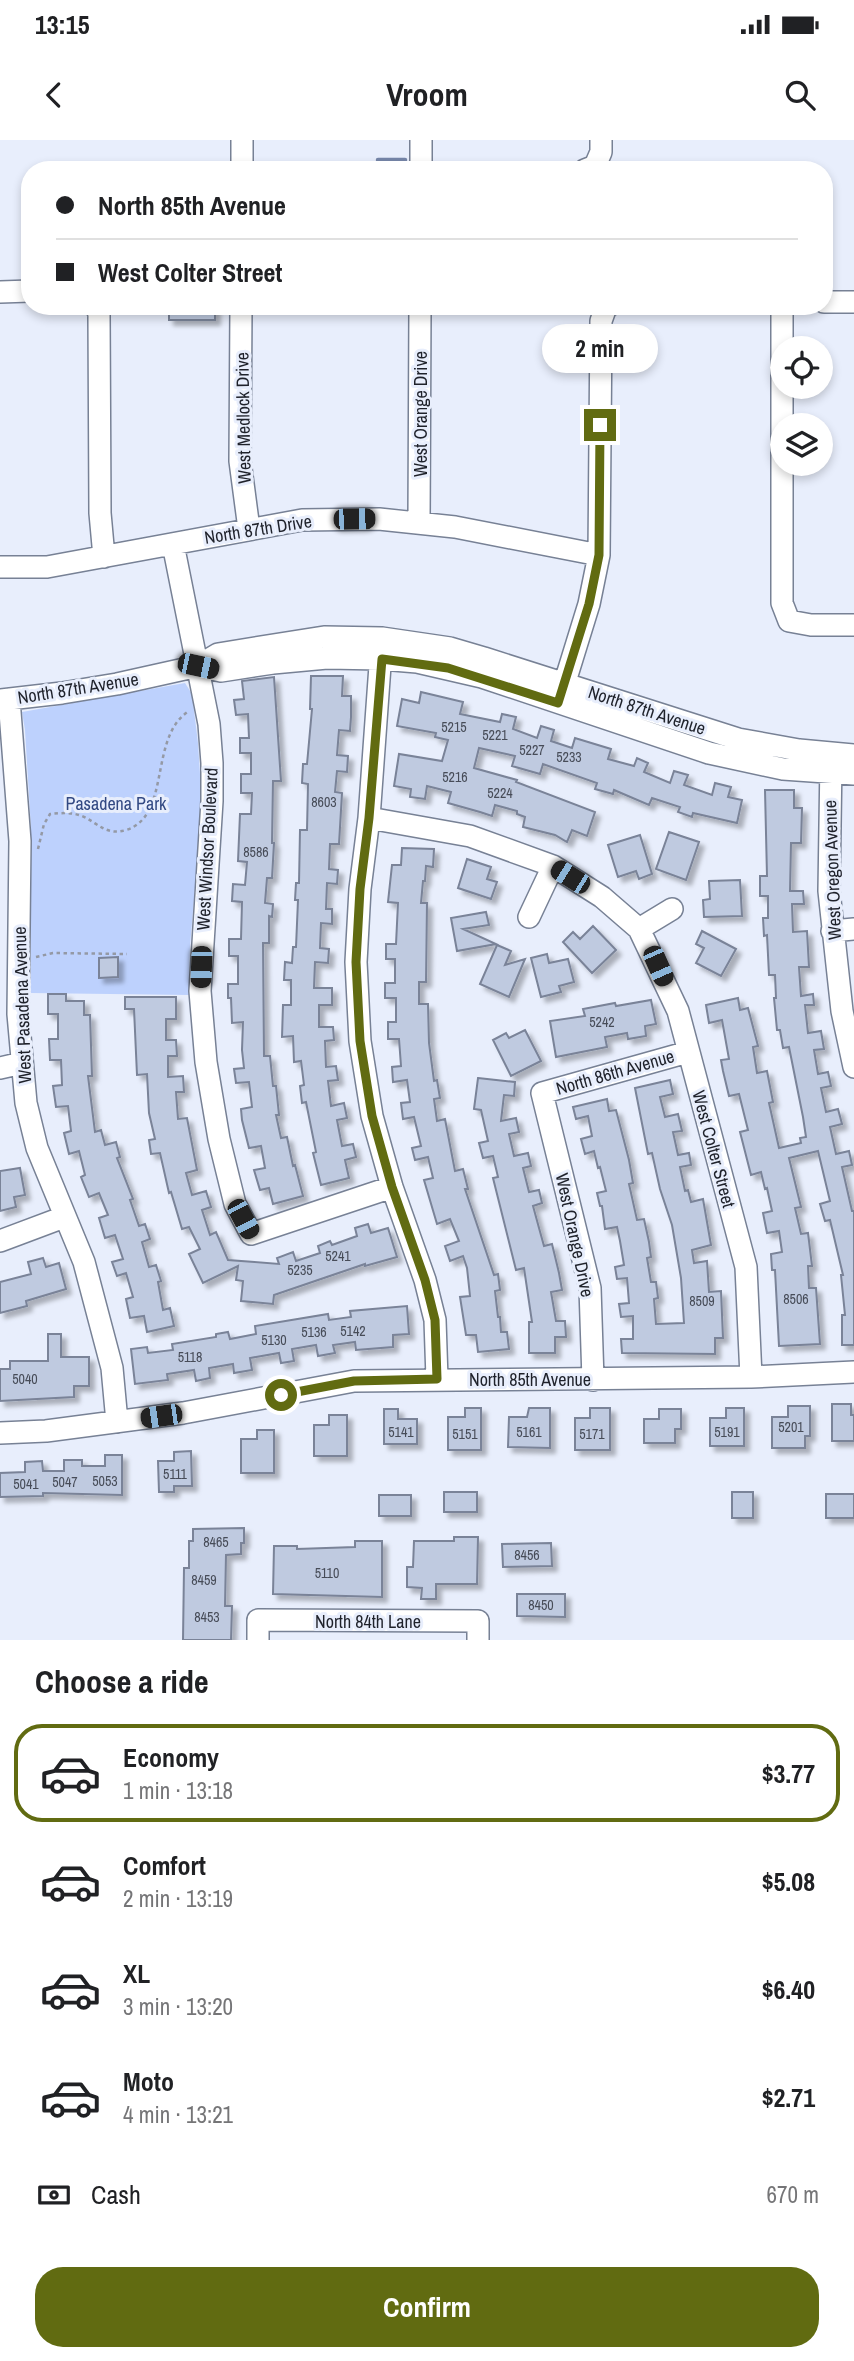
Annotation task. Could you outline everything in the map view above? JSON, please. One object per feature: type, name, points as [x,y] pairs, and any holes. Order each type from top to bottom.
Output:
[{"type":"street","points":[[242,140],[242,161]]},
{"type":"street","points":[[421,140],[421,161]]},
{"type":"street","points":[[595,161],[601,152],[601,140]]},
{"type":"street","points":[[0,292],[21,291]]},
{"type":"street","points":[[833,302],[854,302]]},
{"type":"street","points":[[99,315],[100,513],[104,557]]},
{"type":"street","name":"West Medlock Drive","points":[[241,315],[240,461],[249,528]]},
{"type":"street","name":"West Orange Drive","points":[[419,523],[420,315]]},
{"type":"street","points":[[561,694],[589,604],[599,555],[601,321],[604,315]]},
{"type":"street","points":[[782,315],[782,603],[789,621],[811,625],[854,625]]},
{"type":"street","name":"North 87th Drive","points":[[0,567],[47,567],[302,520],[379,519],[455,527],[599,555]]},
{"type":"street","name":"West Windsor Boulevard","points":[[173,544],[206,707],[212,764],[200,991],[206,1062],[219,1139],[235,1204],[251,1234],[392,1187]]},
{"type":"street","points":[[382,648],[369,818],[360,889],[356,962],[360,1041],[372,1116],[392,1187],[425,1280],[435,1320],[437,1379]]},
{"type":"street","name":"North 87th Avenue","points":[[5,700],[117,684],[198,666],[221,671],[327,658],[382,648],[448,668],[738,739],[831,764],[854,774]]},
{"type":"street","name":"West Pasadena Avenue","points":[[5,700],[18,796],[9,886],[18,958],[18,1014],[26,1103],[37,1147],[84,1262],[112,1368],[117,1422]]},
{"type":"street","name":"North 87th Avenue","points":[[831,764],[854,755]]},
{"type":"street","name":"West Oregon Avenue","points":[[831,764],[828,849],[832,931],[842,1011],[854,1067]]},
{"type":"street","points":[[369,818],[470,836],[553,866],[603,897],[639,929],[673,909]]},
{"type":"street","points":[[529,917],[553,866]]},
{"type":"street","name":"West Colter Street","points":[[639,929],[678,1011],[746,1267],[751,1377]]},
{"type":"street","points":[[832,931],[854,929]]},
{"type":"street","name":"North 86th Avenue","points":[[542,1093],[688,1052]]},
{"type":"street","points":[[0,1068],[22,1063]]},
{"type":"street","name":"West Orange Drive","points":[[542,1093],[590,1288],[593,1380]]},
{"type":"street","points":[[0,1241],[64,1217]]},
{"type":"street","name":"North 85th Avenue","points":[[0,1433],[46,1431],[183,1413],[354,1381],[593,1380],[854,1372]]},
{"type":"street","name":"North 84th Lane","points":[[258,1630],[478,1631]]},
{"type":"path","points":[[37,851],[44,824],[50,814],[81,816],[106,831],[127,830],[137,825],[152,807],[160,763],[177,723],[191,710],[206,707]]},
{"type":"path","points":[[18,958],[33,958],[53,953],[127,954]]},
{"type":"green space","name":"Pasadena Park","points":[[185,683],[192,694],[202,805],[190,946],[189,995],[31,993],[31,829],[22,712]]},
{"type":"building","points":[[169,315],[215,315],[215,320],[169,320]]},
{"type":"building","points":[[311,676],[343,676],[342,696],[351,696],[350,731],[339,730],[337,755],[348,756],[347,772],[337,771],[335,792],[342,793],[339,844],[330,844],[329,869],[338,870],[337,884],[327,883],[326,909],[332,909],[332,924],[321,923],[320,948],[329,949],[328,963],[315,962],[314,988],[332,988],[332,1005],[319,1005],[319,1027],[333,1027],[334,1040],[325,1041],[326,1067],[336,1066],[338,1080],[328,1081],[331,1106],[344,1103],[347,1118],[337,1120],[342,1146],[353,1144],[356,1157],[345,1160],[349,1178],[321,1185],[313,1153],[316,1152],[306,1102],[302,1103],[300,1086],[304,1085],[301,1061],[294,1062],[293,1036],[282,1037],[283,1005],[291,1005],[291,980],[284,980],[285,962],[292,963],[293,947],[296,947],[298,900],[295,900],[296,883],[299,883],[300,830],[307,830],[308,784],[302,783],[303,764],[307,764],[312,709]]},
{"type":"building","points":[[274,677],[281,781],[273,781],[272,878],[267,878],[265,903],[273,904],[272,917],[269,916],[269,943],[263,943],[264,1056],[270,1056],[281,1138],[287,1137],[303,1196],[273,1204],[269,1188],[260,1190],[254,1170],[265,1168],[261,1146],[249,1148],[242,1120],[241,1109],[252,1107],[249,1082],[236,1083],[234,1069],[244,1068],[243,1022],[232,1023],[228,984],[238,984],[238,956],[229,956],[229,939],[241,939],[242,902],[232,901],[233,884],[245,885],[247,862],[238,861],[240,814],[251,814],[252,793],[241,793],[241,774],[251,774],[251,753],[240,753],[240,738],[249,738],[248,714],[236,715],[234,700],[244,699],[242,681]]},
{"type":"building","points":[[421,692],[463,702],[460,714],[500,722],[502,714],[516,717],[513,729],[537,738],[541,726],[554,730],[551,741],[572,748],[575,738],[611,749],[608,759],[634,766],[637,758],[648,763],[644,772],[670,783],[674,771],[688,775],[684,785],[712,795],[715,783],[731,787],[728,797],[742,800],[737,823],[693,813],[692,817],[678,812],[680,807],[652,798],[649,805],[614,790],[613,794],[595,789],[597,783],[543,764],[540,774],[512,766],[515,756],[479,748],[474,768],[517,780],[516,782],[595,812],[587,836],[572,830],[567,842],[555,835],[523,827],[525,817],[517,814],[517,811],[495,805],[492,816],[448,803],[451,792],[427,786],[425,799],[410,797],[411,789],[394,786],[399,754],[442,761],[448,740],[435,737],[436,733],[397,726],[402,699],[419,703]]},
{"type":"building","points":[[765,790],[794,790],[794,808],[802,808],[801,843],[791,843],[790,891],[803,891],[804,904],[792,904],[793,932],[807,931],[809,967],[799,967],[801,996],[813,994],[814,1005],[805,1005],[808,1033],[821,1031],[824,1049],[814,1050],[818,1074],[828,1072],[831,1086],[821,1088],[826,1112],[838,1109],[842,1124],[830,1127],[836,1154],[849,1151],[852,1165],[842,1167],[854,1211],[854,1345],[842,1345],[842,1315],[845,1315],[843,1275],[830,1220],[825,1221],[820,1204],[830,1201],[818,1151],[789,1158],[801,1207],[795,1208],[801,1234],[808,1233],[812,1266],[808,1266],[809,1288],[816,1288],[820,1344],[779,1346],[775,1270],[772,1270],[771,1254],[782,1252],[779,1231],[767,1233],[763,1213],[772,1211],[767,1188],[765,1189],[761,1172],[751,1175],[740,1132],[748,1130],[739,1094],[729,1096],[723,1071],[721,1060],[729,1059],[722,1020],[709,1023],[706,1005],[738,998],[740,1010],[748,1008],[758,1046],[753,1047],[757,1073],[767,1071],[773,1102],[769,1103],[779,1148],[801,1143],[800,1138],[806,1137],[803,1117],[789,1047],[783,1048],[780,1030],[777,1030],[775,975],[769,975],[767,935],[764,936],[763,918],[768,918],[768,896],[760,896],[760,876],[767,876]]},
{"type":"building","points":[[669,832],[699,842],[686,880],[656,869]]},
{"type":"building","points":[[640,835],[652,874],[639,879],[636,871],[618,877],[608,845]]},
{"type":"building","points":[[402,848],[434,849],[433,867],[426,866],[423,881],[421,903],[427,903],[426,982],[419,982],[419,1004],[428,1004],[429,1043],[434,1081],[437,1080],[440,1098],[434,1099],[437,1121],[445,1119],[455,1171],[463,1169],[468,1189],[465,1189],[494,1275],[498,1274],[500,1290],[495,1291],[498,1317],[501,1332],[507,1332],[509,1349],[478,1352],[476,1335],[466,1335],[460,1297],[470,1296],[467,1268],[463,1256],[450,1261],[445,1246],[459,1241],[450,1219],[437,1224],[424,1180],[433,1178],[428,1157],[415,1160],[412,1148],[421,1146],[414,1117],[403,1119],[401,1103],[410,1102],[407,1080],[393,1082],[392,1067],[401,1066],[399,1039],[388,1039],[388,1022],[396,1022],[396,998],[385,998],[385,983],[395,983],[395,959],[386,959],[386,944],[396,944],[398,903],[388,902],[392,865],[401,865]]},
{"type":"building","points":[[467,859],[491,867],[487,879],[497,882],[491,899],[458,888]]},
{"type":"building","points":[[740,880],[742,916],[704,917],[703,900],[710,899],[709,881]]},
{"type":"building","points":[[486,912],[489,925],[463,929],[496,944],[457,951],[451,918]]},
{"type":"building","points":[[593,926],[616,950],[592,973],[563,942],[573,932],[580,939]]},
{"type":"building","points":[[702,931],[736,949],[721,976],[696,963],[704,948],[696,944]]},
{"type":"building","points":[[497,945],[511,951],[505,965],[525,959],[509,997],[480,984]]},
{"type":"building","points":[[547,954],[549,963],[568,959],[574,982],[559,986],[561,992],[541,997],[531,958]]},
{"type":"building","points":[[118,957],[118,977],[99,978],[99,958]]},
{"type":"building","points":[[48,994],[66,994],[66,1001],[84,1001],[84,1015],[90,1015],[92,1076],[88,1076],[95,1132],[101,1130],[105,1145],[116,1142],[120,1157],[117,1158],[133,1199],[130,1200],[139,1226],[145,1224],[150,1239],[142,1242],[149,1267],[156,1265],[161,1281],[158,1282],[163,1310],[170,1308],[174,1326],[147,1332],[144,1316],[130,1318],[126,1299],[133,1297],[126,1273],[117,1276],[112,1262],[123,1259],[115,1235],[105,1238],[99,1218],[108,1215],[99,1193],[89,1197],[81,1177],[85,1175],[79,1151],[69,1154],[64,1133],[71,1131],[68,1106],[56,1107],[53,1086],[62,1085],[61,1060],[50,1060],[49,1039],[58,1039],[58,1014],[48,1014]]},
{"type":"building","points":[[125,997],[176,997],[176,1019],[166,1019],[166,1040],[176,1040],[177,1056],[168,1056],[168,1077],[183,1076],[184,1092],[176,1092],[178,1119],[187,1118],[197,1170],[186,1173],[192,1195],[206,1191],[211,1207],[202,1210],[210,1235],[216,1232],[228,1260],[279,1264],[277,1258],[293,1252],[296,1261],[320,1253],[318,1246],[330,1241],[332,1245],[357,1236],[355,1228],[368,1224],[371,1233],[388,1228],[397,1257],[365,1264],[274,1295],[273,1304],[241,1301],[243,1281],[236,1280],[238,1266],[203,1283],[189,1254],[200,1249],[189,1227],[182,1229],[171,1192],[169,1193],[160,1153],[151,1154],[149,1140],[155,1139],[149,1113],[147,1074],[137,1075],[134,1009],[125,1009]]},
{"type":"building","points":[[651,1000],[656,1024],[645,1026],[646,1036],[628,1039],[627,1033],[605,1037],[607,1047],[556,1057],[550,1021],[585,1016],[583,1009]]},
{"type":"building","points":[[525,1030],[541,1061],[511,1076],[493,1040],[506,1033],[509,1038]]},
{"type":"building","points":[[478,1078],[515,1082],[514,1096],[504,1095],[501,1121],[516,1118],[519,1132],[509,1134],[514,1156],[528,1153],[531,1166],[523,1168],[529,1192],[539,1190],[542,1203],[533,1206],[544,1246],[552,1244],[559,1273],[562,1290],[551,1292],[556,1321],[565,1321],[566,1337],[555,1337],[555,1353],[529,1353],[529,1322],[532,1322],[524,1268],[516,1270],[493,1178],[498,1177],[493,1156],[483,1158],[479,1143],[488,1141],[481,1110],[474,1109]]},
{"type":"building","points":[[670,1080],[673,1094],[660,1097],[665,1117],[678,1114],[682,1131],[673,1132],[678,1155],[689,1153],[691,1165],[680,1167],[685,1191],[688,1190],[691,1202],[703,1199],[711,1245],[692,1250],[694,1263],[707,1261],[709,1292],[721,1291],[723,1338],[715,1338],[715,1354],[622,1353],[621,1339],[633,1339],[633,1316],[621,1317],[619,1304],[629,1303],[627,1278],[617,1279],[615,1267],[624,1265],[620,1241],[617,1227],[605,1229],[597,1193],[606,1191],[600,1167],[598,1168],[594,1151],[585,1154],[581,1139],[592,1136],[588,1116],[576,1119],[573,1107],[607,1099],[609,1111],[616,1110],[629,1160],[633,1183],[629,1184],[637,1220],[644,1219],[649,1242],[651,1257],[647,1258],[651,1282],[656,1282],[658,1298],[654,1299],[656,1324],[684,1323],[681,1278],[672,1225],[652,1153],[648,1154],[635,1088]]},
{"type":"building","points":[[20,1168],[25,1195],[14,1197],[16,1207],[0,1211],[0,1171]]},
{"type":"building","points":[[43,1258],[46,1267],[59,1263],[66,1289],[26,1301],[27,1306],[0,1313],[0,1282],[31,1274],[28,1262]]},
{"type":"building","points":[[407,1306],[409,1334],[393,1335],[393,1347],[356,1350],[355,1342],[333,1345],[335,1353],[318,1356],[316,1345],[292,1349],[294,1361],[281,1363],[279,1353],[250,1358],[252,1370],[234,1373],[233,1364],[209,1368],[210,1378],[196,1381],[194,1370],[167,1374],[168,1380],[135,1384],[131,1349],[147,1347],[148,1353],[173,1350],[172,1344],[216,1337],[216,1334],[228,1332],[230,1339],[256,1334],[255,1326],[328,1314],[329,1320],[351,1317],[350,1311]]},
{"type":"building","points":[[48,1334],[61,1334],[61,1357],[89,1357],[89,1386],[74,1386],[74,1397],[0,1401],[0,1369],[10,1369],[10,1361],[48,1361]]},
{"type":"building","points":[[832,1404],[851,1404],[851,1415],[854,1415],[854,1441],[832,1441]]},
{"type":"building","points":[[788,1406],[810,1406],[810,1436],[805,1436],[805,1448],[772,1448],[772,1417],[788,1417]]},
{"type":"building","points":[[465,1408],[481,1408],[481,1450],[448,1450],[448,1417],[465,1417]]},
{"type":"building","points":[[529,1408],[550,1408],[550,1448],[508,1447],[509,1417],[527,1417]]},
{"type":"building","points":[[590,1408],[610,1408],[610,1450],[575,1450],[575,1418],[590,1418]]},
{"type":"building","points":[[726,1408],[744,1408],[744,1446],[710,1446],[710,1418],[726,1418]]},
{"type":"building","points":[[384,1409],[398,1409],[398,1419],[417,1419],[417,1444],[384,1444]]},
{"type":"building","points":[[659,1409],[681,1409],[681,1429],[675,1429],[675,1443],[644,1443],[644,1419],[659,1419]]},
{"type":"building","points":[[329,1415],[347,1415],[347,1456],[314,1456],[314,1425],[329,1425]]},
{"type":"building","points":[[257,1430],[274,1430],[274,1473],[241,1473],[241,1439],[257,1439]]},
{"type":"building","points":[[191,1451],[192,1486],[174,1486],[174,1492],[159,1492],[158,1461],[174,1461],[174,1452]]},
{"type":"building","points":[[105,1455],[122,1455],[122,1495],[43,1493],[43,1496],[0,1497],[0,1473],[25,1472],[25,1462],[42,1461],[43,1471],[64,1471],[64,1460],[82,1460],[82,1466],[105,1466]]},
{"type":"building","points":[[444,1492],[477,1492],[477,1512],[444,1512]]},
{"type":"building","points":[[732,1492],[753,1492],[753,1518],[732,1518]]},
{"type":"building","points":[[826,1494],[854,1494],[854,1518],[826,1518]]},
{"type":"building","points":[[379,1495],[411,1495],[411,1516],[379,1516]]},
{"type":"building","points":[[244,1528],[241,1554],[226,1555],[225,1606],[232,1606],[231,1640],[183,1640],[184,1568],[189,1568],[189,1541],[193,1541],[193,1529]]},
{"type":"building","points":[[454,1537],[478,1537],[477,1584],[436,1584],[436,1599],[421,1599],[422,1588],[407,1587],[407,1567],[413,1567],[414,1541],[454,1541]]},
{"type":"building","points":[[355,1541],[382,1541],[382,1597],[273,1594],[274,1546],[297,1546],[297,1549],[355,1547]]},
{"type":"building","points":[[551,1543],[552,1566],[503,1567],[502,1544]]},
{"type":"building","points":[[517,1594],[565,1594],[565,1617],[517,1616]]},
{"type":"waterway","points":[[378,160],[405,160]]},
{"type":"route","points":[[281,1395],[354,1381],[437,1379],[435,1320],[425,1280],[392,1187],[372,1116],[360,1041],[356,962],[360,889],[369,818],[382,659],[448,668],[558,703],[589,604],[599,555],[600,425]]}]
